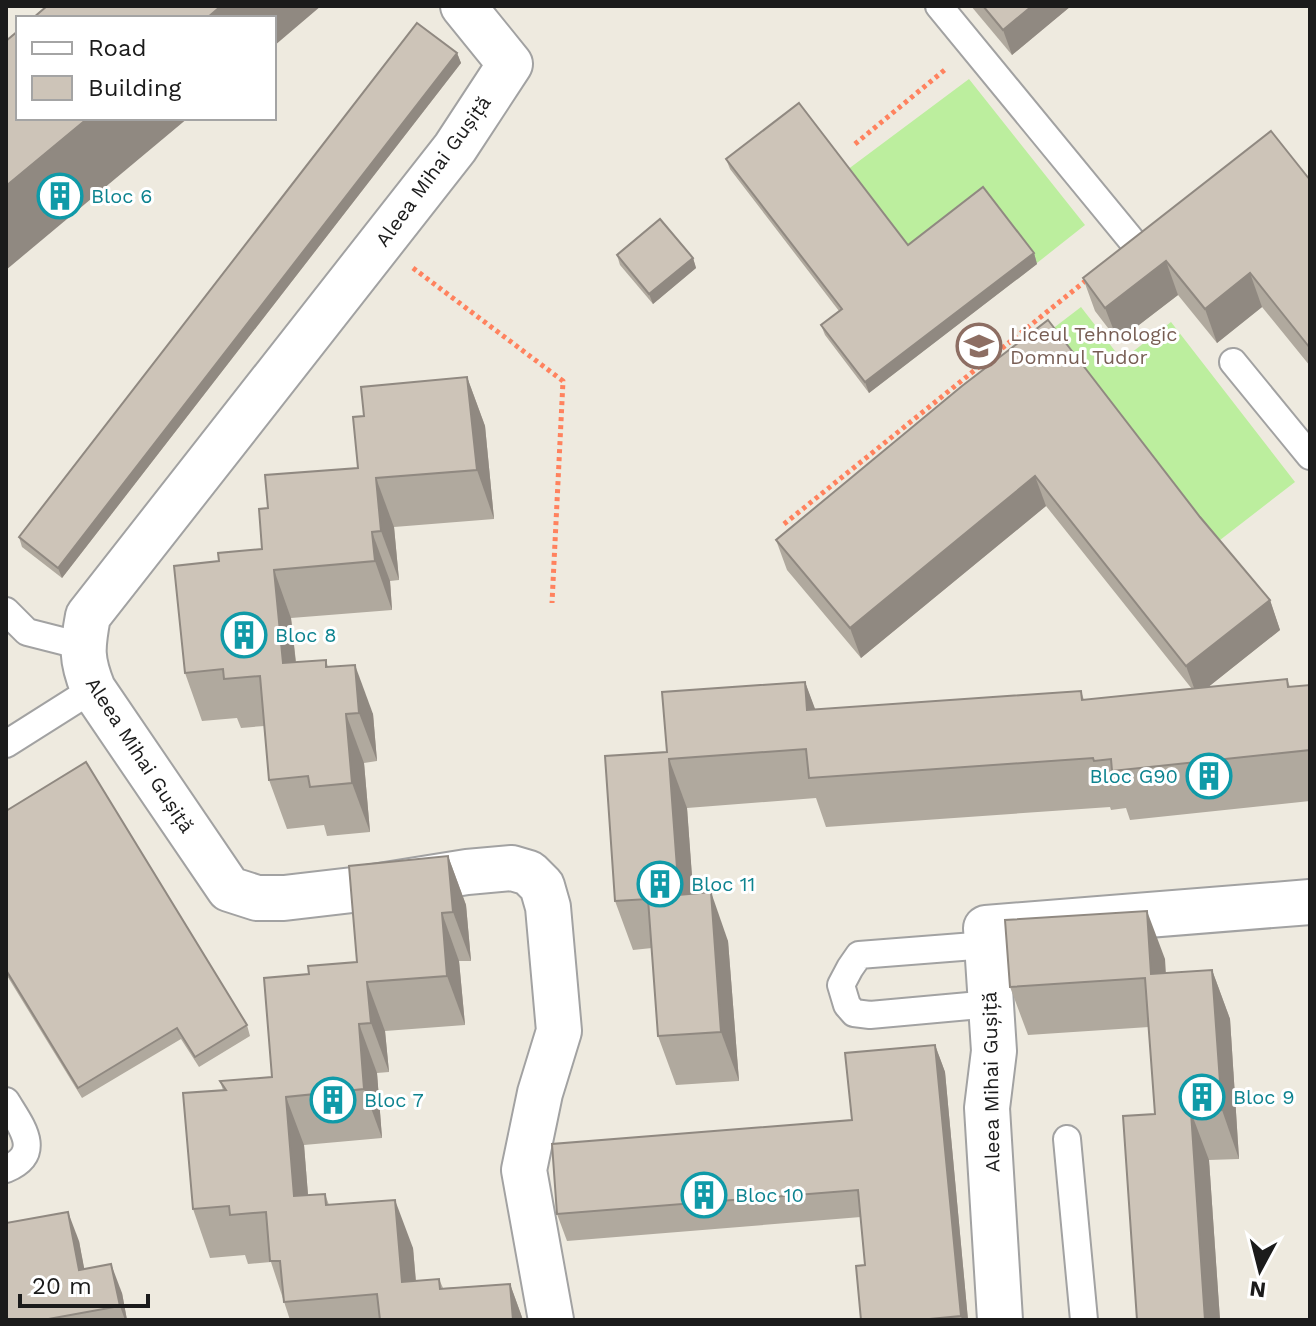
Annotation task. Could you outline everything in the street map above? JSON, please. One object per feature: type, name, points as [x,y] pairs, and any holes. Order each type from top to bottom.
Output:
[{"type":"street","name":"Aleea Mihai Gușiță","points":[[463,6],[510,64],[455,148],[88,616],[82,646],[85,668],[93,689],[229,889],[257,898],[284,898],[512,868],[529,873],[542,886],[548,907],[559,1031],[540,1093],[524,1170],[551,1320]]},
{"type":"street","points":[[987,945],[986,928],[1310,902]]},
{"type":"street","name":"Aleea Mihai Gușiță","points":[[987,945],[994,1051],[987,1108],[1000,1320]]},
{"type":"lane","points":[[939,6],[1133,242]]},
{"type":"lane","points":[[1233,362],[1310,456]]},
{"type":"lane","points":[[6,611],[27,632],[82,646]]},
{"type":"lane","points":[[6,744],[93,689]]},
{"type":"lane","points":[[987,945],[859,955],[841,985],[847,1005],[854,1013],[870,1015],[991,1004]]},
{"type":"lane","points":[[6,1101],[27,1137],[25,1154],[20,1162],[6,1169]]},
{"type":"lane","points":[[1067,1139],[1084,1320]]},
{"type":"path","points":[[855,144],[973,47]]},
{"type":"path","points":[[784,524],[1133,242]]},
{"type":"path","points":[[380,243],[563,381],[552,603]]},
{"type":"green space","points":[[969,79],[1085,225],[1037,263],[986,198],[912,255],[847,170]]},
{"type":"green space","points":[[1081,307],[1122,360],[1171,322],[1295,482],[1211,547],[961,399]]},
{"type":"building","points":[[47,6],[221,6],[209,16],[35,16]]},
{"type":"building","points":[[983,6],[1032,6],[1003,30]]},
{"type":"building","points":[[417,23],[457,53],[58,568],[19,537]]},
{"type":"building","points":[[16,33],[16,120],[86,120],[6,186],[6,41]]},
{"type":"building","points":[[799,103],[908,245],[983,187],[1034,253],[865,382],[821,325],[842,309],[726,159]]},
{"type":"building","points":[[1271,131],[1310,180],[1310,348],[1250,273],[1205,309],[1166,261],[1105,308],[1083,278]]},
{"type":"building","points":[[660,219],[693,258],[649,294],[617,255]]},
{"type":"building","points":[[1048,320],[1200,517],[1270,600],[1186,666],[1035,476],[850,628],[776,540],[962,386]]},
{"type":"building","points":[[467,377],[477,470],[376,478],[381,531],[372,532],[375,561],[274,570],[283,663],[326,660],[326,667],[355,665],[359,713],[346,714],[352,783],[310,787],[308,776],[269,780],[260,676],[224,679],[223,669],[185,673],[174,566],[219,561],[218,553],[262,549],[259,509],[268,508],[265,475],[358,468],[353,417],[364,416],[361,387]]},
{"type":"building","points":[[1287,679],[1288,687],[1310,685],[1310,750],[1112,771],[1111,759],[1094,761],[1093,758],[809,778],[806,749],[669,759],[679,895],[711,892],[721,1032],[658,1036],[648,899],[615,901],[605,756],[667,752],[662,692],[805,682],[807,710],[1081,691],[1082,700]]},
{"type":"building","points":[[86,762],[247,1025],[195,1057],[177,1028],[78,1088],[6,970],[6,811]]},
{"type":"building","points":[[448,856],[453,912],[442,913],[447,976],[367,982],[371,1023],[359,1024],[364,1089],[286,1097],[294,1196],[325,1194],[326,1205],[395,1200],[402,1282],[439,1279],[440,1289],[510,1284],[513,1320],[380,1320],[377,1294],[284,1302],[280,1261],[270,1261],[266,1212],[230,1215],[229,1206],[193,1209],[183,1093],[226,1090],[220,1081],[272,1077],[264,978],[309,974],[308,966],[357,962],[349,866]]},
{"type":"building","points":[[1147,911],[1151,974],[1212,970],[1222,1110],[1191,1112],[1205,1320],[1137,1320],[1123,1116],[1155,1114],[1145,978],[1010,987],[1005,920]]},
{"type":"building","points":[[935,1045],[961,1316],[861,1320],[856,1266],[865,1265],[858,1190],[557,1214],[552,1144],[852,1120],[845,1053]]},
{"type":"building","points":[[68,1212],[79,1270],[111,1264],[120,1306],[43,1320],[6,1320],[6,1223]]},
{"type":"place","name":"Bloc 6","points":[[60,196]]},
{"type":"place","name":"Liceul Tehnologic Domnul Tudor","points":[[979,346]]},
{"type":"place","name":"Bloc 8","points":[[244,635]]},
{"type":"place","name":"Bloc G90","points":[[1209,776]]},
{"type":"place","name":"Bloc 11","points":[[660,884]]},
{"type":"place","name":"Bloc 9","points":[[1202,1097]]},
{"type":"place","name":"Bloc 7","points":[[333,1100]]},
{"type":"place","name":"Bloc 10","points":[[704,1195]]}]
